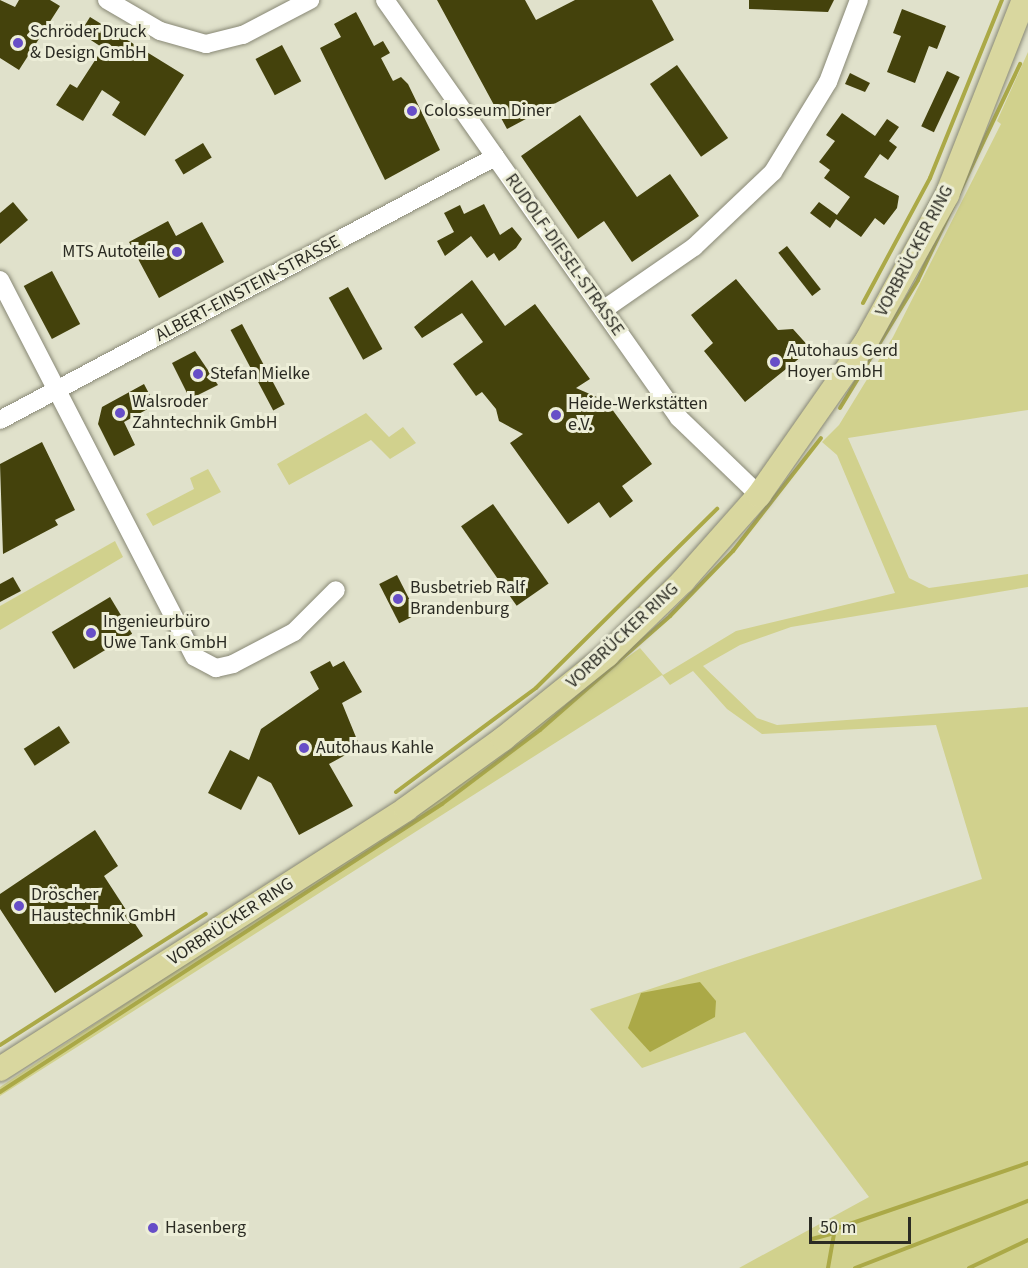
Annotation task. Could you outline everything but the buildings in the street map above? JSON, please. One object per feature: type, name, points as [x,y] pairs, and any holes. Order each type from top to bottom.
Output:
[{"type":"main road","name":"VORBRÜCKER RING","points":[[0,1069],[396,815],[503,739],[607,655],[759,495],[900,285],[983,113],[1024,0]]},
{"type":"street","points":[[107,0],[160,32],[206,44],[243,35],[310,0]]},
{"type":"street","name":"RUDOLF-DIESEL-STRASSE","points":[[385,0],[679,418],[759,495]]},
{"type":"street","points":[[603,310],[694,247],[773,172],[828,82],[859,0]]},
{"type":"street","name":"ALBERT-EINSTEIN-STRASSE","points":[[0,420],[495,157]]},
{"type":"street","points":[[0,280],[202,663],[224,667],[294,632],[336,590]]},
{"type":"green space","points":[[1028,52],[1028,410],[848,438],[909,578],[929,588],[1028,574],[1028,587],[791,627],[740,645],[703,666],[757,718],[777,725],[1028,707],[1028,1268],[739,1268],[869,1197],[745,1032],[642,1068],[590,1009],[982,879],[936,725],[762,734],[727,709],[693,671],[670,685],[662,675],[0,1096],[0,1087],[411,814],[640,648],[663,675],[736,631],[895,593],[837,455],[822,442],[839,425],[893,337],[1001,124],[997,121]]},
{"type":"green space","points":[[366,413],[389,437],[403,427],[416,443],[390,459],[371,440],[289,485],[277,464]]},
{"type":"green space","points":[[208,469],[221,492],[153,526],[146,514],[194,489],[190,478]]},
{"type":"green space","points":[[115,541],[123,557],[0,630],[0,606]]},
{"type":"shaded area","points":[[700,982],[716,1001],[715,1017],[650,1052],[628,1028],[641,993]]},
{"type":"waterway","points":[[863,303],[930,178],[1002,0]]},
{"type":"waterway","points":[[840,408],[918,280],[1020,64]]},
{"type":"waterway","points":[[0,1092],[442,804],[540,730],[670,616],[733,551],[821,438]]},
{"type":"waterway","points":[[396,792],[536,688],[717,509]]},
{"type":"waterway","points":[[0,1045],[206,914]]},
{"type":"waterway","points":[[828,1268],[835,1229],[1028,1163]]},
{"type":"waterway","points":[[855,1268],[1028,1201]]},
{"type":"waterway","points":[[812,1239],[834,1233]]},
{"type":"waterway","points":[[969,1268],[1028,1240]]},
{"type":"place","name":"Schröder Druck & Design GmbH","points":[[18,43]]},
{"type":"place","name":"Colosseum Diner","points":[[412,111]]},
{"type":"place","name":"MTS Autoteile","points":[[177,252]]},
{"type":"place","name":"Autohaus Gerd Hoyer GmbH","points":[[775,362]]},
{"type":"place","name":"Stefan Mielke","points":[[198,374]]},
{"type":"place","name":"Walsroder Zahntechnik GmbH","points":[[120,413]]},
{"type":"place","name":"Heide-Werkstätten e.V.","points":[[556,415]]},
{"type":"place","name":"Busbetrieb Ralf Brandenburg","points":[[398,599]]},
{"type":"place","name":"Ingenieurbüro Uwe Tank GmbH","points":[[91,633]]},
{"type":"place","name":"Autohaus Kahle","points":[[304,748]]},
{"type":"place","name":"Dröscher Haustechnik GmbH","points":[[19,906]]},
{"type":"place","name":"Hasenberg","points":[[153,1228]]}]
